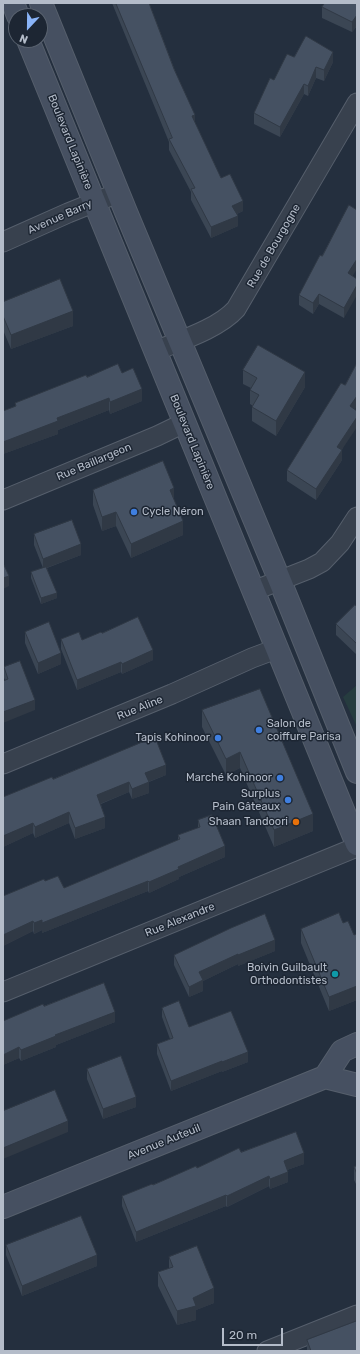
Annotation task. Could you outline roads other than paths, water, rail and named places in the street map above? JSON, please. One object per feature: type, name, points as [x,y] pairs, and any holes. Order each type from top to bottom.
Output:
[{"type":"main road","points":[[41,3],[118,193],[280,581],[357,772]]},
{"type":"main road","name":"Boulevard Lapinière","points":[[31,48],[357,844]]},
{"type":"main road","points":[[357,1044],[342,1051],[324,1076],[357,1086]]},
{"type":"main road","name":"Avenue Auteuil","points":[[3,1207],[324,1076]]},
{"type":"street","name":"Rue de Bourgogne","points":[[155,351],[223,321],[236,309],[357,103]]},
{"type":"street","name":"Avenue Barry","points":[[3,242],[118,193]]},
{"type":"street","name":"Rue Baillargeon","points":[[3,500],[157,436],[184,423]]},
{"type":"street","points":[[253,591],[309,570],[322,562],[340,543],[357,517]]},
{"type":"street","name":"Rue Aline","points":[[3,764],[276,649]]},
{"type":"street","name":"Rue Alexandre","points":[[3,992],[357,847]]},
{"type":"street","points":[[267,1351],[357,1315]]},
{"type":"place","name":"Cycle Néron","points":[[134,512]]},
{"type":"place","name":"Salon de coiffure Parisa","points":[[259,730]]},
{"type":"place","name":"Tapis Kohinoor","points":[[218,738]]},
{"type":"place","name":"Marché Kohinoor","points":[[280,778]]},
{"type":"place","name":"Surplus Pain Gâteaux","points":[[288,800]]},
{"type":"place","name":"Shaan Tandoori","points":[[296,822]]},
{"type":"place","name":"Boivin Guilbault Orthodontistes","points":[[335,974]]}]
